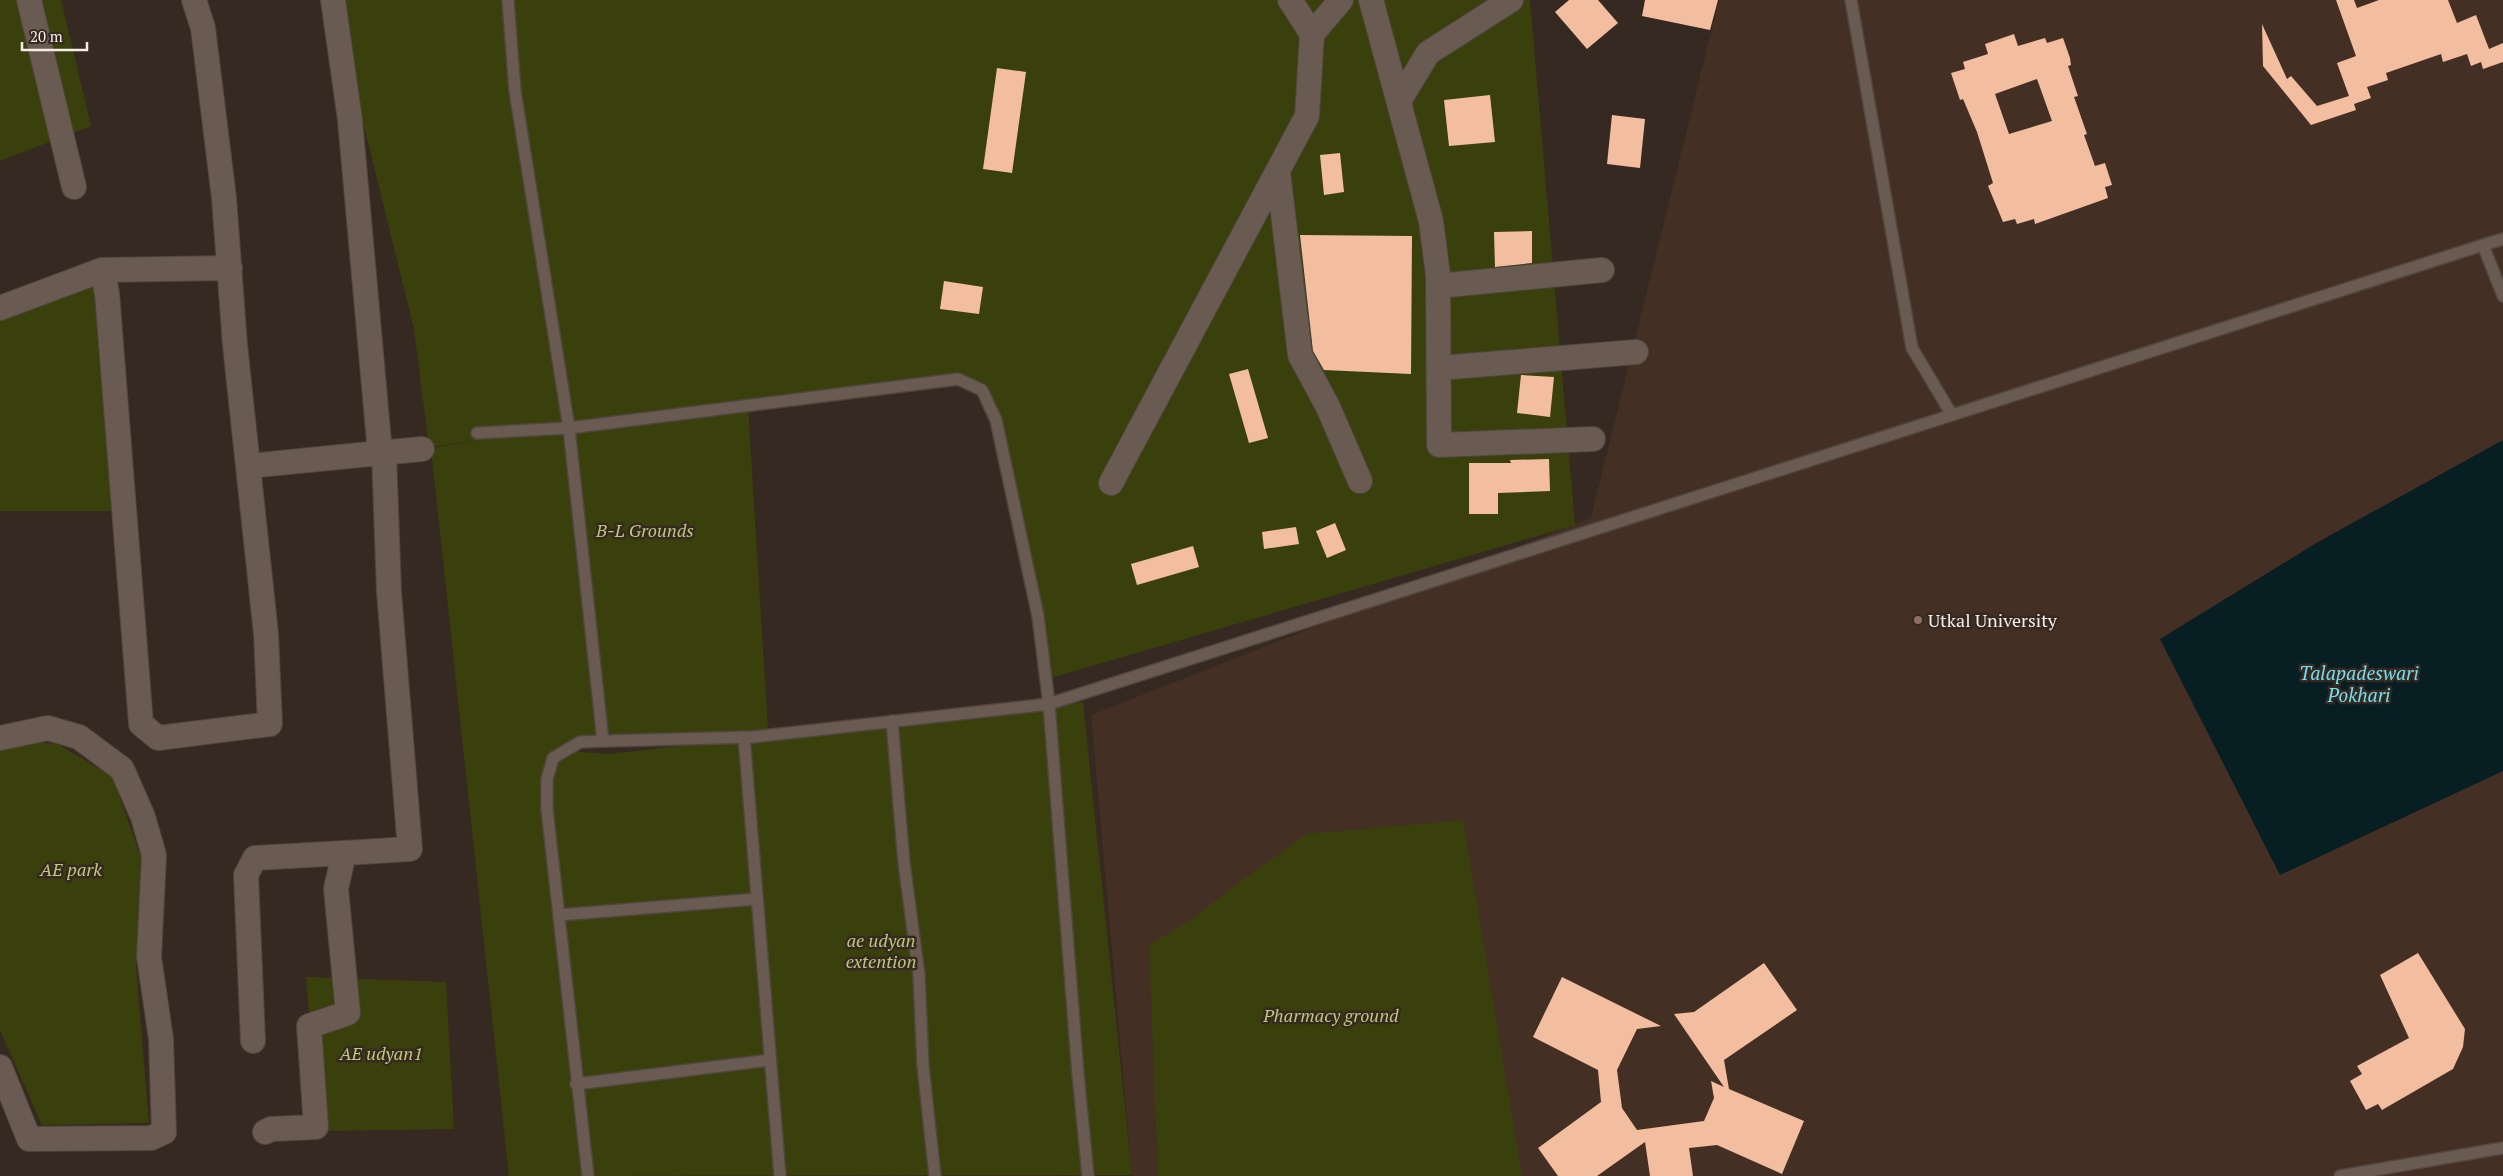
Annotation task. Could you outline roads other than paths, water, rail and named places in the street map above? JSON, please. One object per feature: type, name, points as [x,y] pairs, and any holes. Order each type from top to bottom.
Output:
[{"type":"street","points":[[29,0],[74,187]]},
{"type":"street","points":[[102,270],[107,293],[141,724],[158,738],[270,724],[266,634],[236,344],[224,198],[203,28],[194,0]]},
{"type":"street","points":[[252,1041],[246,875],[250,865],[256,858],[410,849],[389,592],[382,453],[350,120],[333,0]]},
{"type":"street","points":[[1111,483],[1307,116],[1312,34],[1290,0]]},
{"type":"street","points":[[1312,34],[1341,0]]},
{"type":"street","points":[[1371,0],[1431,220],[1438,286],[1439,445],[1593,440]]},
{"type":"street","points":[[1399,101],[1428,53],[1511,0]]},
{"type":"street","points":[[1278,172],[1300,355],[1328,408],[1360,481]]},
{"type":"street","points":[[0,308],[102,270],[230,268]]},
{"type":"street","points":[[1438,286],[1602,270]]},
{"type":"street","points":[[1439,368],[1636,352]]},
{"type":"street","points":[[249,466],[422,449]]},
{"type":"street","points":[[0,738],[48,728],[79,737],[122,769],[139,809],[154,854],[149,957],[161,1039],[164,1132],[151,1138],[28,1139],[0,1067]]},
{"type":"street","points":[[265,1132],[271,1129],[316,1127],[309,1026],[348,1013],[336,889],[344,853]]},
{"type":"lane","points":[[508,0],[515,90],[569,428],[603,741]]},
{"type":"lane","points":[[1851,0],[1912,348],[1952,415]]},
{"type":"lane","points":[[588,1176],[576,1084],[547,809],[547,780],[553,758],[580,742],[744,737],[1049,704],[2503,239]]},
{"type":"lane","points":[[2483,245],[2503,296]]},
{"type":"lane","points":[[476,433],[569,428],[958,378],[982,390],[996,420],[1038,616],[1049,704],[1078,1074],[1088,1176]]},
{"type":"lane","points":[[892,721],[904,863],[919,975],[923,1066],[935,1176]]},
{"type":"lane","points":[[744,737],[780,1176]]},
{"type":"lane","points":[[559,915],[757,899]]},
{"type":"lane","points":[[576,1084],[770,1060]]},
{"type":"lane","points":[[2340,1176],[2503,1148]]},
{"type":"water","name":"Talapadeswari Pokhari","points":[[2503,440],[2503,771],[2280,875],[2160,639],[2318,542]]},
{"type":"place","name":"Utkal University","points":[[1918,620]]},
{"type":"park label","name":"B-L Grounds","points":[[645,530]]},
{"type":"park label","name":"AE park","points":[[71,869]]},
{"type":"park label","name":"ae udyan extention","points":[[881,950]]},
{"type":"park label","name":"Pharmacy ground","points":[[1331,1015]]},
{"type":"park label","name":"AE udyan1","points":[[381,1053]]}]
